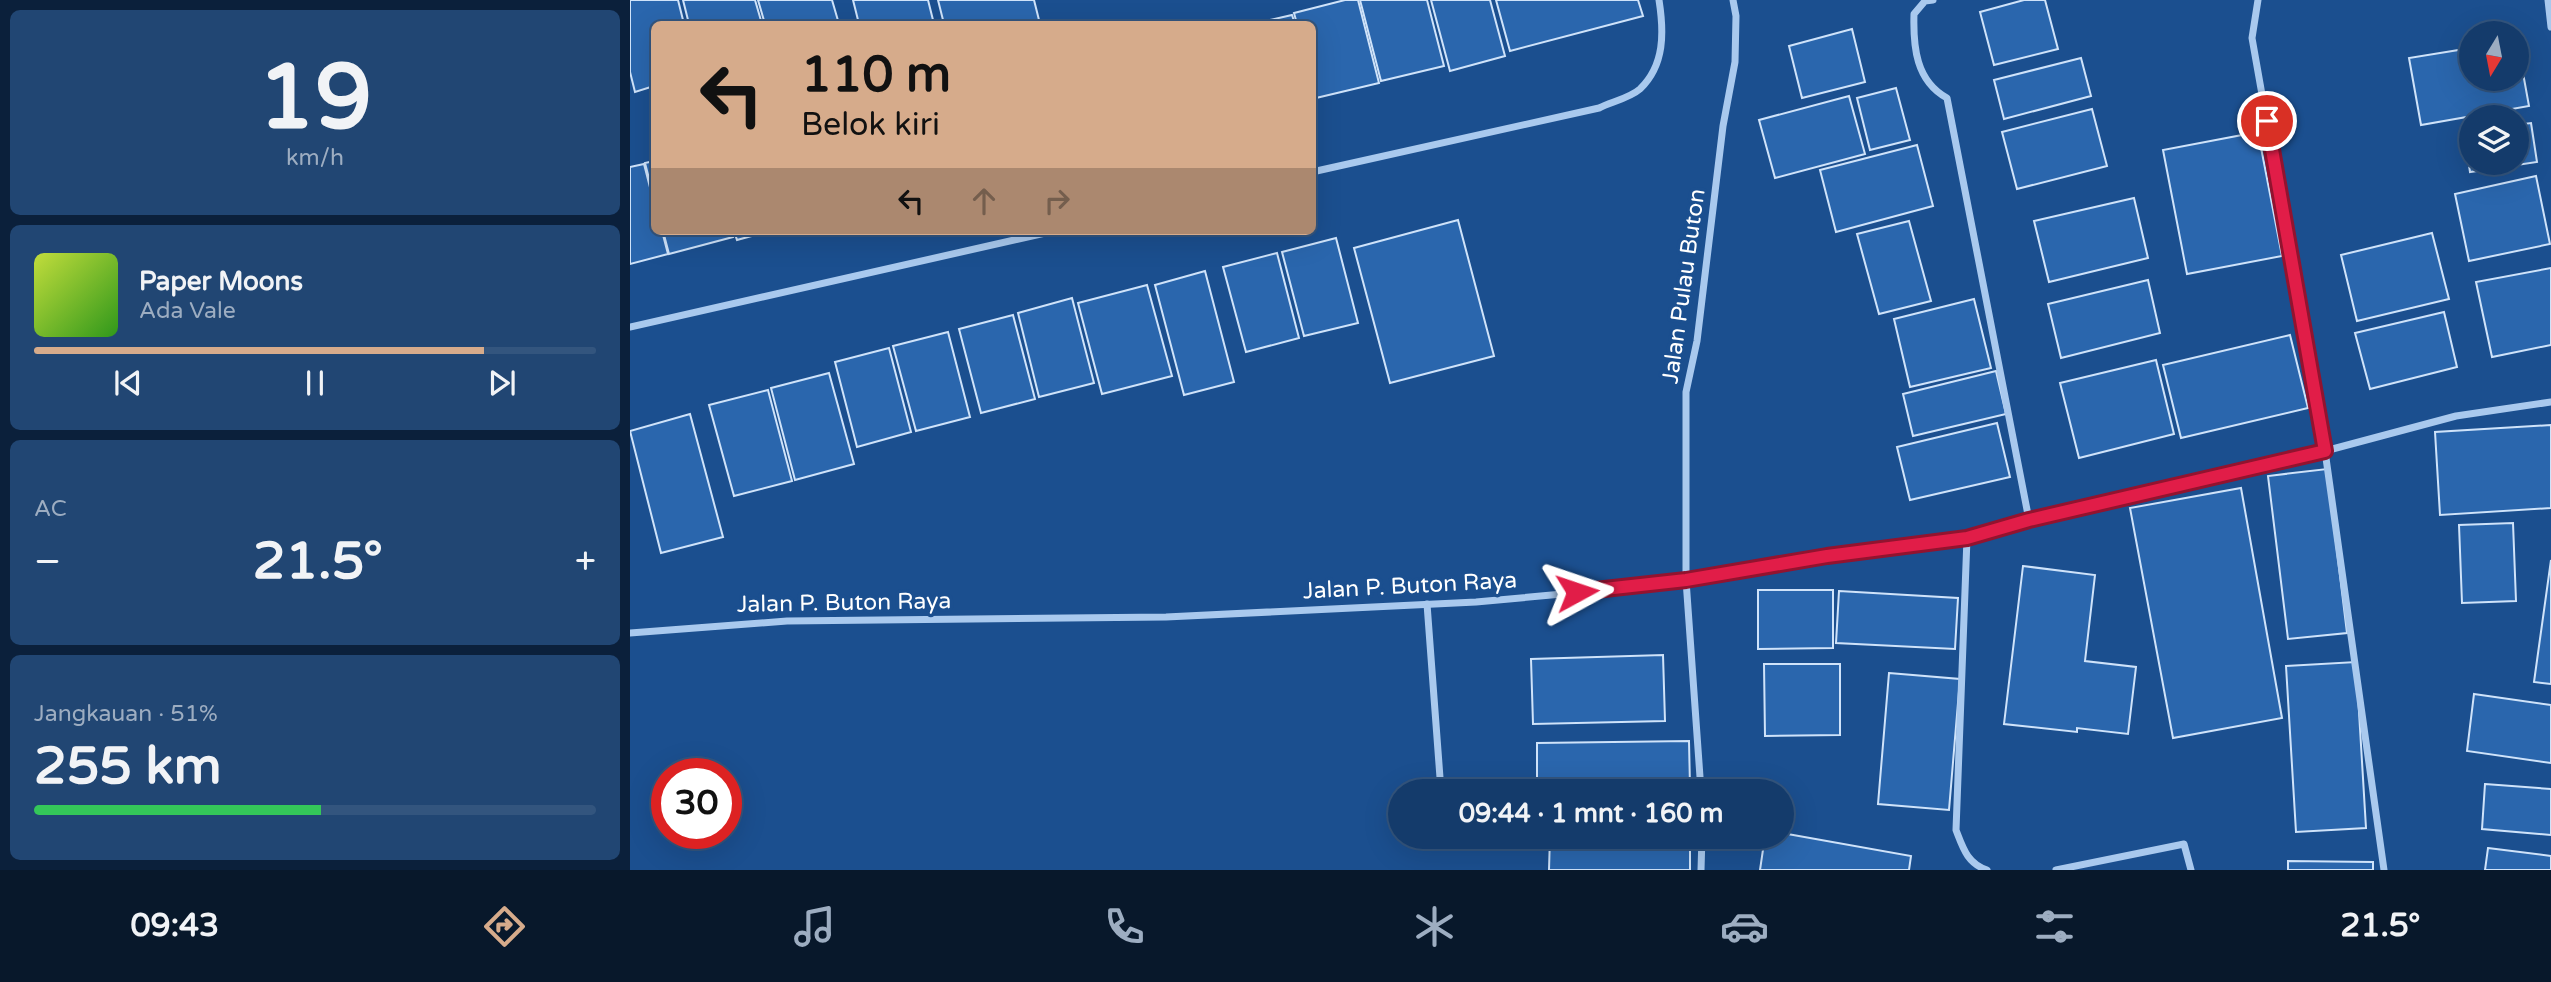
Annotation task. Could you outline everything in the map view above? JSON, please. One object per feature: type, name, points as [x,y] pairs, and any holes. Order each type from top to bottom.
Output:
[{"type":"street","points":[[1316,172],[1599,108],[1639,90],[1660,62],[1662,21],[1659,0]]},
{"type":"street","name":"Jalan Pulau Buton","points":[[1700,779],[1686,580],[1686,392],[1697,341],[1723,126],[1732,81],[1736,16],[1733,0]]},
{"type":"street","points":[[1933,0],[1925,1],[1914,14],[1921,73],[1930,88],[1947,97],[2029,520]]},
{"type":"street","points":[[2258,0],[2252,38],[2325,451],[2384,870]]},
{"type":"street","points":[[2548,0],[2551,27]]},
{"type":"street","points":[[630,327],[1036,235]]},
{"type":"street","name":"Jalan P. Buton Raya","points":[[630,634],[787,621],[1166,617],[1476,602],[1686,580],[1827,556],[1967,538],[2029,520],[2325,451],[2456,416],[2551,402]]},
{"type":"street","points":[[1967,538],[1956,830],[1965,855],[1977,866],[1987,870]]},
{"type":"street","points":[[1427,604],[1440,779]]},
{"type":"street","points":[[2056,870],[2184,844],[2191,870]]},
{"type":"street","points":[[1701,870],[1702,849]]},
{"type":"building","points":[[630,0],[678,0],[683,21],[651,21],[651,87],[635,92],[630,72]]},
{"type":"building","points":[[683,0],[755,0],[761,21],[688,21]]},
{"type":"building","points":[[758,0],[832,0],[838,21],[764,21]]},
{"type":"building","points":[[853,0],[928,0],[933,21],[858,21]]},
{"type":"building","points":[[938,0],[1034,0],[1039,21],[943,21]]},
{"type":"building","points":[[1345,0],[1358,0],[1379,83],[1316,98],[1316,21],[1296,21],[1294,13]]},
{"type":"building","points":[[1360,0],[1427,0],[1444,66],[1381,81]]},
{"type":"building","points":[[1431,0],[1490,0],[1505,56],[1450,71]]},
{"type":"building","points":[[1496,0],[1638,0],[1643,16],[1510,51]]},
{"type":"building","points":[[2024,0],[2045,0],[2058,49],[1994,65],[1980,12]]},
{"type":"building","points":[[1292,15],[1294,21],[1265,21]]},
{"type":"building","points":[[1852,29],[1865,82],[1802,98],[1789,46]]},
{"type":"building","points":[[2459,50],[2459,91],[2526,91],[2529,105],[2459,105],[2459,118],[2421,125],[2409,58]]},
{"type":"building","points":[[2081,58],[2091,96],[2004,119],[1994,80]]},
{"type":"building","points":[[1896,88],[1910,140],[1870,150],[1857,98]]},
{"type":"building","points":[[1849,96],[1865,154],[1775,178],[1759,120]]},
{"type":"building","points":[[2092,109],[2107,166],[2017,189],[2002,132]]},
{"type":"building","points":[[2529,123],[2537,162],[2529,163]]},
{"type":"building","points":[[2258,132],[2282,256],[2187,274],[2163,150]]},
{"type":"building","points":[[1917,145],[1933,206],[1836,232],[1820,170]]},
{"type":"building","points":[[651,162],[651,186],[645,163]]},
{"type":"building","points":[[644,164],[651,191],[651,235],[663,235],[668,254],[630,264],[630,167]]},
{"type":"building","points":[[2536,176],[2550,244],[2469,261],[2455,194]]},
{"type":"building","points":[[2134,198],[2148,258],[2049,282],[2034,221]]},
{"type":"building","points":[[1458,220],[1494,356],[1390,383],[1354,248]]},
{"type":"building","points":[[1909,221],[1931,301],[1879,314],[1857,234]]},
{"type":"building","points":[[2432,233],[2449,299],[2357,321],[2341,255]]},
{"type":"building","points":[[664,235],[733,237],[669,254]]},
{"type":"building","points":[[735,235],[755,235],[737,240]]},
{"type":"building","points":[[1336,238],[1358,323],[1304,336],[1282,252]]},
{"type":"building","points":[[1277,253],[1299,338],[1246,352],[1223,267]]},
{"type":"building","points":[[2551,268],[2551,345],[2492,357],[2476,282]]},
{"type":"building","points":[[1205,271],[1234,382],[1184,395],[1155,285]]},
{"type":"building","points":[[2148,280],[2160,333],[2061,358],[2048,304]]},
{"type":"building","points":[[1147,285],[1172,376],[1102,394],[1078,303]]},
{"type":"building","points":[[1072,298],[1094,383],[1039,397],[1018,313]]},
{"type":"building","points":[[1974,299],[1991,368],[1910,387],[1894,319]]},
{"type":"building","points":[[2444,312],[2457,367],[2370,389],[2355,333]]},
{"type":"building","points":[[1013,315],[1035,399],[981,413],[959,329]]},
{"type":"building","points":[[948,332],[970,417],[916,431],[893,346]]},
{"type":"building","points":[[2290,335],[2308,408],[2181,438],[2163,365]]},
{"type":"building","points":[[889,348],[911,432],[857,447],[835,362]]},
{"type":"building","points":[[2156,360],[2174,434],[2079,458],[2060,383]]},
{"type":"building","points":[[1996,371],[2006,414],[1913,436],[1903,394]]},
{"type":"building","points":[[829,373],[854,464],[795,480],[771,388]]},
{"type":"building","points":[[768,390],[792,481],[734,496],[709,405]]},
{"type":"building","points":[[690,414],[723,537],[661,553],[630,431]]},
{"type":"building","points":[[1997,423],[2010,477],[1910,500],[1897,447]]},
{"type":"building","points":[[2551,425],[2551,508],[2440,515],[2435,432]]},
{"type":"building","points":[[2327,469],[2347,633],[2288,639],[2268,476]]},
{"type":"building","points":[[2241,488],[2282,718],[2173,738],[2130,508]]},
{"type":"building","points":[[2513,523],[2516,601],[2462,603],[2459,525]]},
{"type":"building","points":[[2551,560],[2551,684],[2534,682]]},
{"type":"building","points":[[2023,566],[2095,575],[2085,661],[2136,667],[2128,734],[2077,728],[2077,732],[2004,724]]},
{"type":"building","points":[[1758,590],[1833,590],[1833,648],[1758,649]]},
{"type":"building","points":[[1839,591],[1958,598],[1955,649],[1836,643]]},
{"type":"building","points":[[1663,655],[1665,721],[1533,724],[1531,659]]},
{"type":"building","points":[[2356,662],[2366,828],[2296,832],[2286,666]]},
{"type":"building","points":[[1764,664],[1840,664],[1840,735],[1765,736]]},
{"type":"building","points":[[1889,673],[1960,679],[1949,810],[1878,804]]},
{"type":"building","points":[[2474,694],[2551,705],[2551,763],[2467,751]]},
{"type":"building","points":[[1689,741],[1690,779],[1537,779],[1537,743]]},
{"type":"building","points":[[2485,784],[2551,789],[2551,835],[2482,829]]},
{"type":"building","points":[[1794,835],[1911,856],[1909,870],[1760,870],[1763,849],[1794,849]]},
{"type":"building","points":[[2488,848],[2551,856],[2551,870],[2485,870]]},
{"type":"building","points":[[1550,849],[1690,849],[1690,870],[1549,870]]},
{"type":"building","points":[[2288,861],[2373,862],[2373,870],[2288,870]]},
{"type":"route","points":[[1577,592],[1686,580],[1827,556],[1967,538],[2029,520],[2325,451],[2267,121]]}]
